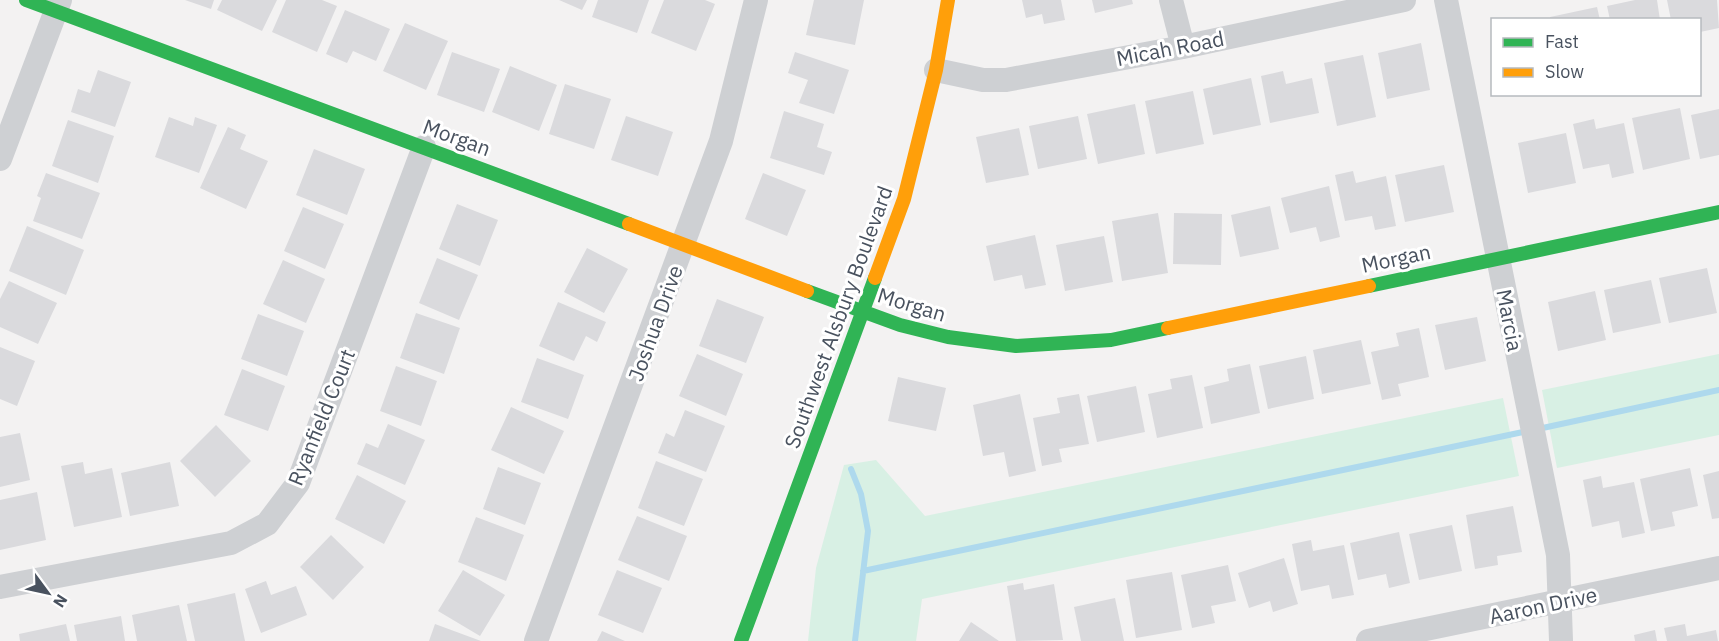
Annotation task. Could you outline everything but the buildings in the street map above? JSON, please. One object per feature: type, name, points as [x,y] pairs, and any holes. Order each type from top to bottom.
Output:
[{"type":"street","name":"Morgan","points":[[26,0],[58,5],[424,147],[900,325],[948,337],[1016,346],[1111,340],[1719,212]]},
{"type":"street","name":"Joshua Drive","points":[[536,641],[721,141],[756,0]]},
{"type":"street","name":"Southwest Alsbury Boulevard","points":[[741,641],[904,199],[936,70],[948,0]]},
{"type":"street","points":[[1171,0],[1183,47]]},
{"type":"street","name":"Micah Road","points":[[936,70],[983,80],[1006,80],[1183,47],[1404,0]]},
{"type":"street","name":"Marcia","points":[[1446,0],[1558,555],[1561,641]]},
{"type":"street","points":[[0,159],[58,5]]},
{"type":"street","name":"Ryanfield Court","points":[[0,587],[231,543],[267,524],[298,483],[424,147]]},
{"type":"street","name":"Aaron Drive","points":[[1368,641],[1719,568]]},
{"type":"green space","points":[[1719,354],[1719,435],[1557,468],[1542,390]]},
{"type":"green space","points":[[1503,398],[1519,476],[922,599],[916,641],[808,641],[816,568],[844,465],[876,460],[925,516]]},
{"type":"waterway","points":[[1538,429],[1719,390]]},
{"type":"waterway","points":[[863,571],[1528,431]]},
{"type":"waterway","points":[[851,469],[861,494],[868,531],[855,641]]},
{"type":"traffic: fast","points":[[26,0],[629,224]]},
{"type":"traffic: fast","points":[[1369,286],[1719,212]]},
{"type":"traffic: fast","points":[[741,641],[875,278]]},
{"type":"traffic: fast","points":[[807,291],[900,325],[948,337],[1016,346],[1111,340],[1168,328]]},
{"type":"traffic: slow","points":[[875,278],[904,199],[936,70],[948,0]]},
{"type":"traffic: slow","points":[[629,224],[807,291]]},
{"type":"traffic: slow","points":[[1168,328],[1369,286]]}]
